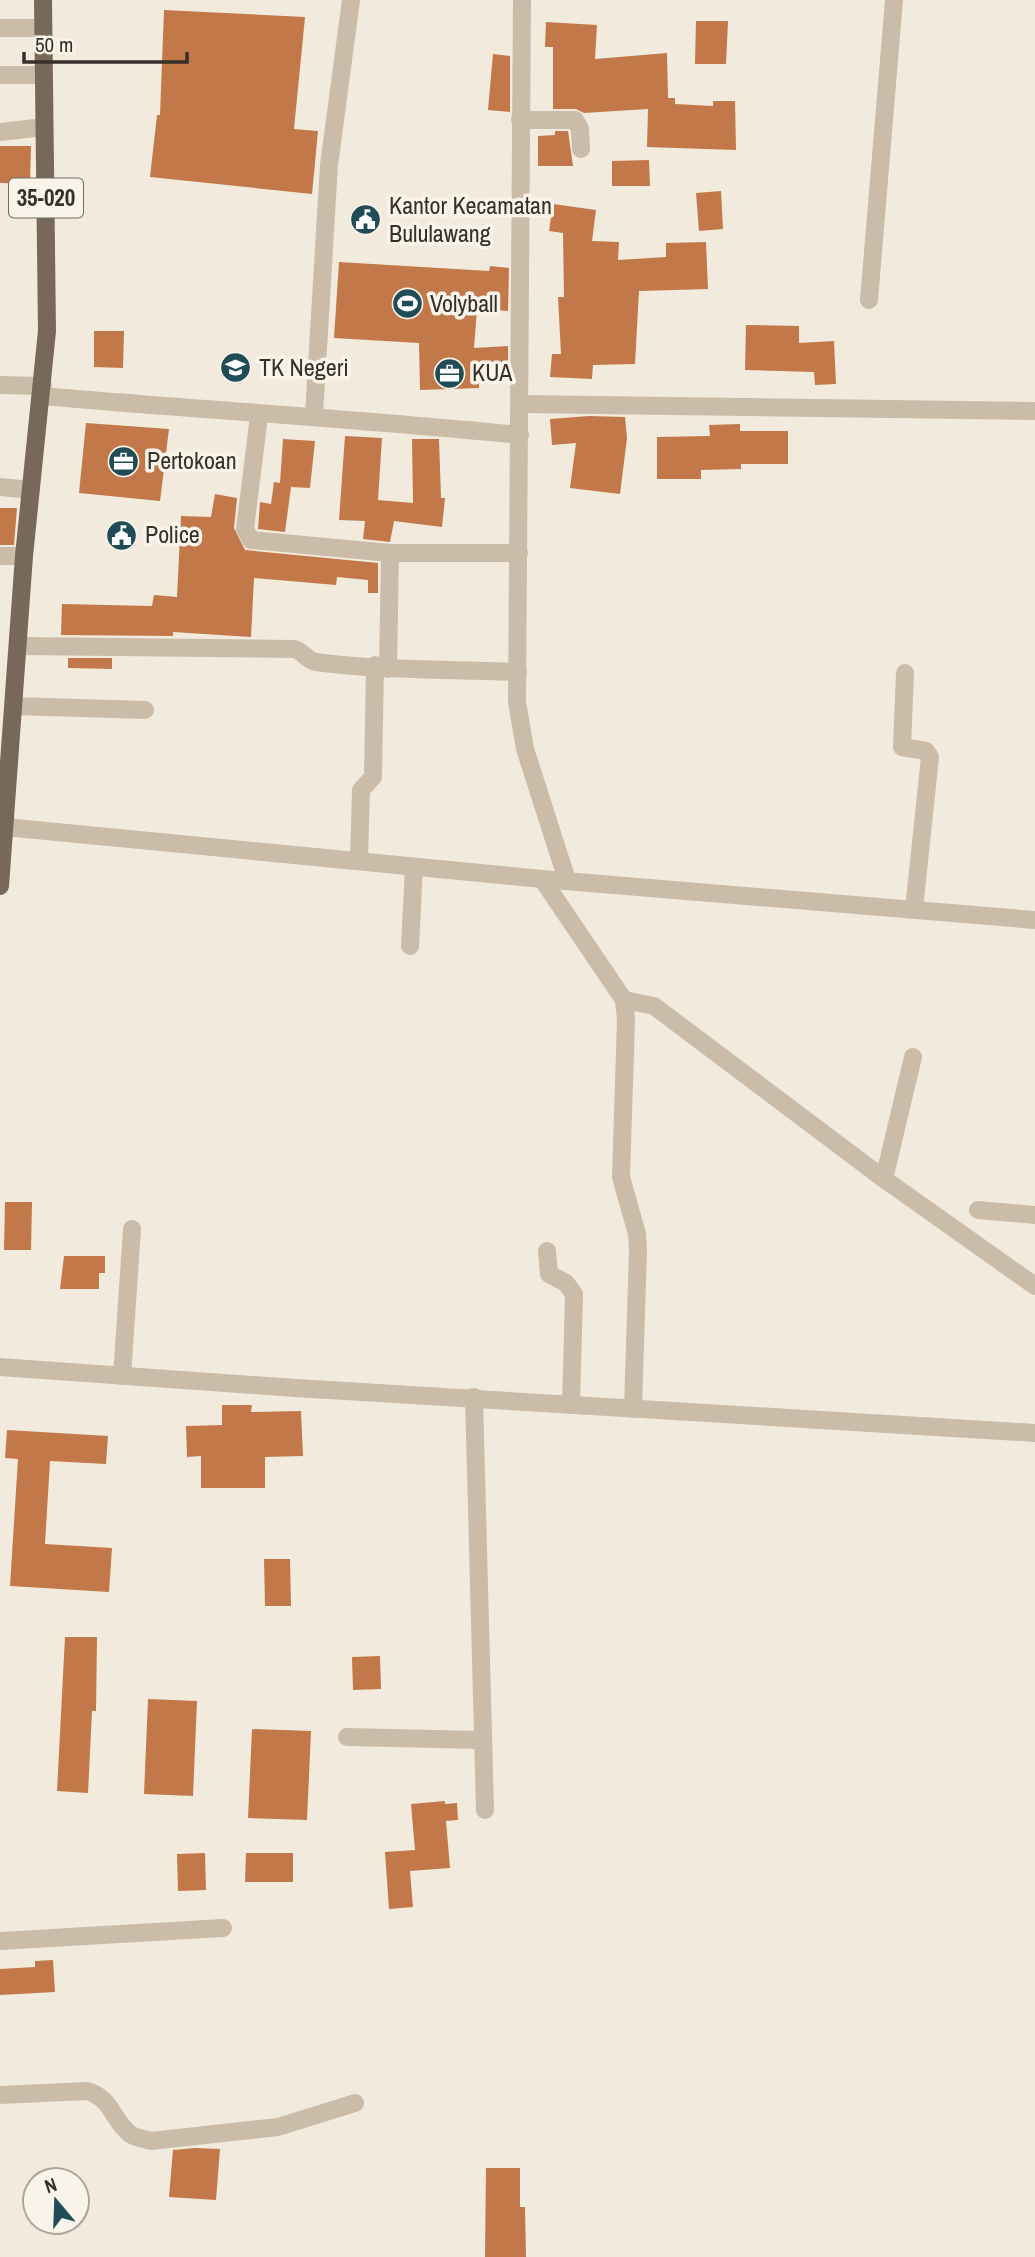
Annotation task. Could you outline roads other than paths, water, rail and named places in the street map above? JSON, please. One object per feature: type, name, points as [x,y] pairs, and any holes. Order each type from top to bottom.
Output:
[{"type":"main road","name":"35-020","points":[[0,886],[5,827],[4,796],[19,646],[24,556],[47,331],[43,0]]},
{"type":"street","points":[[314,415],[327,192],[351,0]]},
{"type":"street","points":[[522,0],[517,702],[525,749],[567,880]]},
{"type":"street","points":[[869,300],[894,0]]},
{"type":"street","points":[[0,28],[43,27]]},
{"type":"street","points":[[0,75],[44,75]]},
{"type":"street","points":[[520,120],[575,120],[580,130],[580,149]]},
{"type":"street","points":[[0,132],[44,127]]},
{"type":"street","points":[[0,385],[259,416],[314,415],[520,435]]},
{"type":"street","points":[[521,404],[1035,411]]},
{"type":"street","points":[[259,416],[245,529],[248,538],[390,553],[519,553]]},
{"type":"street","points":[[0,487],[31,490]]},
{"type":"street","points":[[359,860],[361,790],[373,778],[390,553]]},
{"type":"street","points":[[0,556],[24,556]]},
{"type":"street","points":[[19,646],[293,649],[300,650],[312,662],[519,672]]},
{"type":"street","points":[[905,673],[902,747],[926,751],[930,757],[914,909]]},
{"type":"street","points":[[14,706],[145,710]]},
{"type":"street","points":[[5,827],[542,879],[1035,920]]},
{"type":"street","points":[[410,946],[414,867]]},
{"type":"street","points":[[542,879],[624,1000],[626,1020],[621,1177],[637,1234],[638,1251],[633,1409]]},
{"type":"street","points":[[624,1000],[654,1006],[884,1179],[1035,1286]]},
{"type":"street","points":[[884,1179],[913,1057]]},
{"type":"street","points":[[978,1210],[1035,1215]]},
{"type":"street","points":[[122,1376],[132,1229]]},
{"type":"street","points":[[547,1251],[549,1274],[566,1283],[575,1294],[571,1405]]},
{"type":"street","points":[[0,1367],[1035,1433]]},
{"type":"street","points":[[474,1397],[481,1740],[485,1810]]},
{"type":"street","points":[[347,1737],[481,1740]]},
{"type":"street","points":[[0,1941],[223,1928]]},
{"type":"street","points":[[0,2095],[88,2091],[109,2103],[132,2136],[151,2141],[278,2127],[355,2103]]},
{"type":"place","name":"Kantor Kecamatan Bululawang","points":[[366,220]]},
{"type":"place","name":"Volyball","points":[[407,304]]},
{"type":"place","name":"TK Negeri","points":[[236,368]]},
{"type":"place","name":"KUA","points":[[449,373]]},
{"type":"place","name":"Pertokoan","points":[[124,461]]},
{"type":"place","name":"Police","points":[[122,535]]}]
